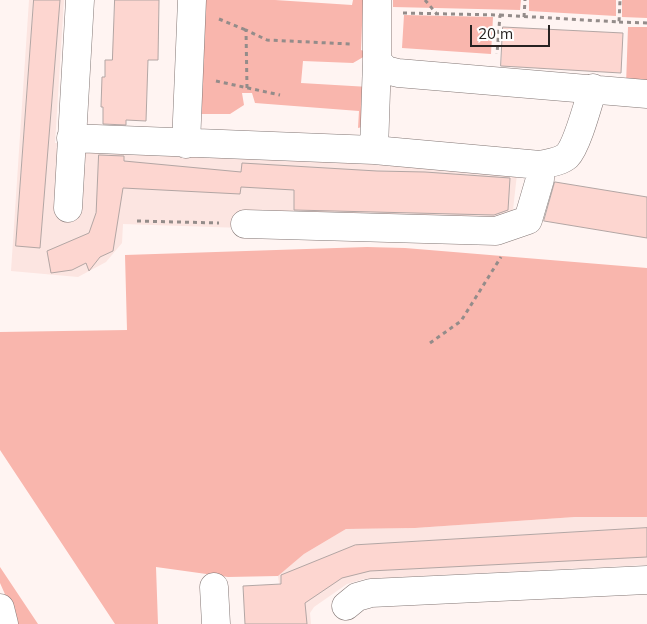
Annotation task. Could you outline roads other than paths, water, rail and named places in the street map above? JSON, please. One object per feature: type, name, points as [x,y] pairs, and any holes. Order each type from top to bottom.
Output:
[{"type":"street","points":[[68,208],[80,0]]},
{"type":"street","points":[[186,144],[192,0]]},
{"type":"street","points":[[374,150],[377,53],[387,6]]},
{"type":"street","points":[[377,53],[386,70],[398,73],[647,94]]},
{"type":"street","points":[[71,138],[374,150],[540,165],[566,157],[570,152],[593,88]]},
{"type":"street","points":[[245,224],[496,231],[528,220],[540,179],[540,165]]},
{"type":"street","points":[[346,606],[357,597],[371,593],[647,580]]},
{"type":"street","points":[[214,587],[216,624]]},
{"type":"street","points":[[0,608],[4,624]]}]
